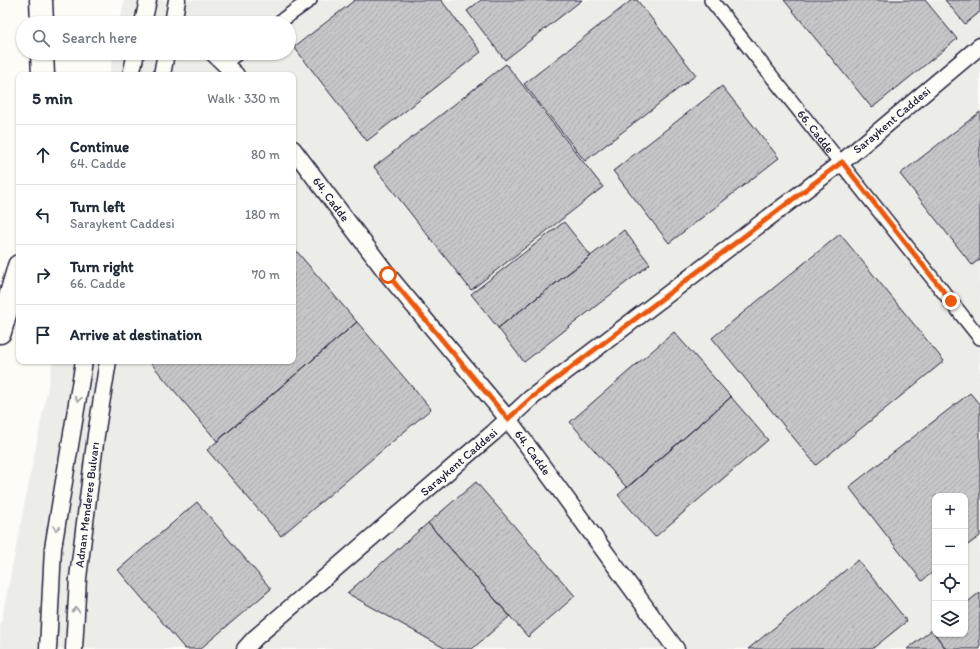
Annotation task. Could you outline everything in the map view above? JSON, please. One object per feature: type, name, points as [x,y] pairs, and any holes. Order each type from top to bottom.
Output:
[{"type":"highway","points":[[41,0],[42,16]]},
{"type":"highway","points":[[42,60],[43,72]]},
{"type":"highway","points":[[0,332],[16,276]]},
{"type":"street","points":[[145,16],[148,0]]},
{"type":"street","points":[[176,16],[177,0]]},
{"type":"street","points":[[288,16],[310,0]]},
{"type":"street","name":"66. Cadde","points":[[712,0],[842,162],[980,338]]},
{"type":"street","name":"Saraykent Caddesi","points":[[245,649],[255,638],[531,398],[842,162],[980,46]]},
{"type":"street","points":[[132,72],[134,60]]},
{"type":"street","points":[[163,72],[165,60]]},
{"type":"street","points":[[220,60],[233,72]]},
{"type":"street","name":"64. Cadde","points":[[296,153],[388,275],[508,419],[676,649]]},
{"type":"street","points":[[48,649],[53,548],[84,364]]},
{"type":"street","name":"Adnan Menderes Bulvarı","points":[[74,649],[79,571],[96,435],[108,364]]},
{"type":"shaded area","points":[[124,0],[980,0],[980,649],[0,649],[0,628],[52,364],[296,364],[296,72],[110,72],[112,60],[296,60],[296,16],[121,16]]},
{"type":"building","points":[[355,0],[441,0],[481,52],[367,141],[296,50],[296,45]]},
{"type":"building","points":[[481,0],[582,0],[505,60],[467,11]]},
{"type":"building","points":[[632,0],[637,0],[696,75],[585,161],[524,84]]},
{"type":"building","points":[[784,0],[925,0],[957,39],[872,108]]},
{"type":"building","points":[[945,0],[980,0],[980,12],[965,24]]},
{"type":"building","points":[[506,64],[603,187],[471,290],[374,167]]},
{"type":"building","points":[[722,86],[779,158],[669,243],[613,171]]},
{"type":"building","points":[[980,112],[980,259],[972,265],[900,174]]},
{"type":"building","points":[[564,222],[591,256],[498,328],[471,294]]},
{"type":"building","points":[[624,230],[650,264],[524,362],[498,328]]},
{"type":"building","points":[[840,234],[944,361],[816,465],[712,338]]},
{"type":"building","points":[[296,251],[357,322],[217,441],[152,364],[296,364]]},
{"type":"building","points":[[357,322],[431,409],[281,536],[207,450]]},
{"type":"building","points":[[674,332],[731,397],[627,488],[570,422]]},
{"type":"building","points":[[970,393],[980,405],[980,536],[968,545],[968,493],[932,493],[932,573],[922,581],[849,487]]},
{"type":"building","points":[[731,397],[768,440],[655,537],[618,495]]},
{"type":"building","points":[[476,482],[575,596],[528,637],[428,523]]},
{"type":"building","points":[[197,502],[271,589],[200,649],[185,649],[118,570]]},
{"type":"building","points":[[428,523],[510,616],[472,649],[446,649],[347,593]]},
{"type":"building","points":[[858,560],[907,621],[872,649],[748,649]]},
{"type":"building","points":[[980,592],[980,649],[946,649],[937,637],[968,637],[968,602]]},
{"type":"building","points":[[932,630],[932,637],[937,637],[946,649],[907,649]]},
{"type":"route","points":[[388,275],[508,419],[531,398],[842,162],[951,301]]}]
